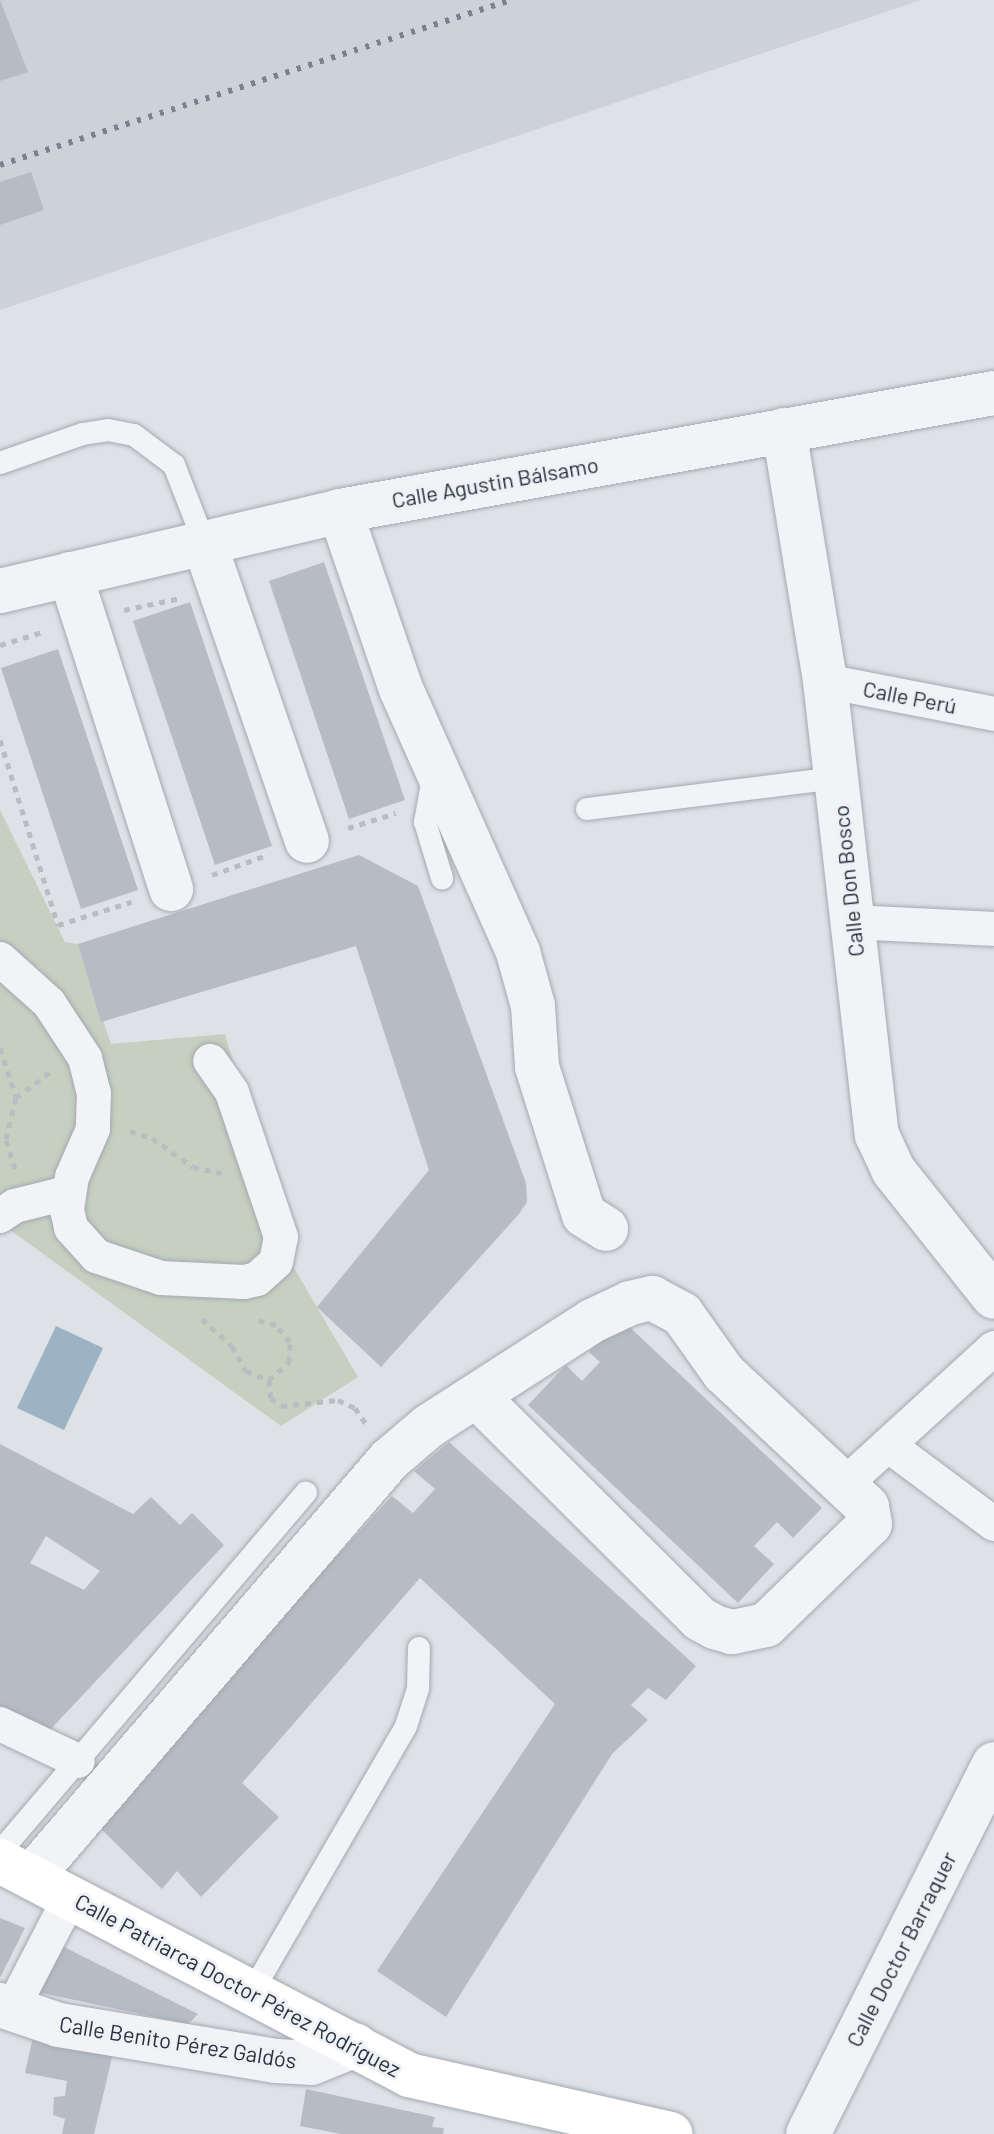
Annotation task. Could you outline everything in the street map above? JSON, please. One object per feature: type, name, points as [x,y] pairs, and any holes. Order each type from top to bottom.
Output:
[{"type":"main road","name":"Calle Patriarca Doctor Pérez Rodríguez","points":[[10,1863],[409,2075],[670,2134]]},
{"type":"street","name":"Calle Agustin Bálsamo","points":[[0,591],[340,511],[994,393]]},
{"type":"street","name":"Calle Don Bosco","points":[[784,430],[825,681],[877,1135],[893,1170],[994,1297]]},
{"type":"street","points":[[340,511],[401,689],[518,952],[533,1006],[537,1067],[584,1215],[606,1229]]},
{"type":"street","points":[[204,542],[307,841]]},
{"type":"street","points":[[70,574],[171,889]]},
{"type":"street","name":"Calle Perú","points":[[825,681],[994,714]]},
{"type":"street","points":[[853,922],[994,929]]},
{"type":"street","points":[[0,959],[49,1003],[87,1068],[94,1093],[93,1129],[60,1194],[0,1216]]},
{"type":"street","points":[[60,1194],[71,1228],[96,1256],[169,1278],[257,1279],[281,1250],[258,1167],[232,1092],[210,1061]]},
{"type":"street","points":[[10,1863],[389,1460],[476,1396],[592,1321],[652,1298],[682,1314],[724,1373],[870,1512],[866,1530],[780,1615],[750,1631],[732,1632],[700,1619],[476,1396]]},
{"type":"street","points":[[844,1485],[994,1348]]},
{"type":"street","points":[[888,1445],[994,1524]]},
{"type":"street","points":[[0,1724],[78,1761]]},
{"type":"street","name":"Calle Doctor Barraquer","points":[[808,2134],[994,1764]]},
{"type":"street","points":[[6,2008],[70,1897]]},
{"type":"street","name":"Calle Benito Pérez Galdós","points":[[6,2008],[59,2025],[276,2061],[311,2063],[356,2045]]},
{"type":"lane","points":[[0,463],[83,434],[108,430],[134,435],[174,465],[204,542]]},
{"type":"lane","points":[[436,765],[425,822],[442,878]]},
{"type":"lane","points":[[587,809],[837,778]]},
{"type":"lane","points":[[10,1863],[78,1761],[306,1493]]},
{"type":"lane","points":[[252,1992],[406,1726],[418,1688],[419,1648]]},
{"type":"path","points":[[0,1048],[16,1098]]},
{"type":"path","points":[[60,1194],[25,1183],[9,1156],[9,1118],[16,1098],[47,1072],[87,1068]]},
{"type":"path","points":[[93,1129],[123,1129],[152,1138],[193,1167],[212,1173],[258,1167]]},
{"type":"path","points":[[169,1278],[191,1312],[232,1346],[246,1371],[269,1380]]},
{"type":"path","points":[[231,1280],[239,1307],[287,1335],[289,1362],[269,1380]]},
{"type":"path","points":[[269,1380],[271,1398],[281,1406],[328,1399],[355,1408],[389,1460]]},
{"type":"shaded area","points":[[0,0],[921,0],[0,310]]},
{"type":"green space","points":[[0,810],[65,942],[78,944],[111,1044],[225,1034],[294,1268],[358,1377],[281,1426],[6,1227],[0,1230]]},
{"type":"water","points":[[56,1326],[103,1348],[64,1430],[17,1408]]},
{"type":"building","points":[[0,0],[28,72],[0,81]]},
{"type":"building","points":[[31,172],[44,210],[0,225],[0,182]]},
{"type":"building","points":[[324,562],[405,800],[349,819],[269,581]]},
{"type":"building","points":[[190,602],[272,846],[215,865],[133,621]]},
{"type":"building","points":[[58,649],[138,890],[81,909],[1,668]]},
{"type":"building","points":[[359,855],[418,886],[526,1183],[527,1202],[381,1367],[317,1307],[429,1170],[356,946],[101,1022],[78,944]]},
{"type":"building","points":[[621,1319],[822,1508],[793,1538],[777,1522],[754,1546],[774,1564],[738,1603],[528,1405],[566,1365],[582,1381],[600,1362],[589,1352]]},
{"type":"building","points":[[449,1442],[696,1666],[666,1700],[648,1688],[631,1705],[648,1720],[612,1754],[446,2017],[377,1971],[555,1704],[420,1578],[242,1783],[279,1817],[201,1897],[177,1871],[162,1889],[93,1821],[392,1496],[413,1513],[435,1489],[414,1471]]},
{"type":"building","points":[[0,1444],[133,1514],[151,1497],[180,1525],[192,1513],[224,1545],[48,1732],[0,1709]],"holes":[[[46,1536],[100,1571],[84,1590],[30,1563]]]},
{"type":"building","points":[[0,1918],[25,1928],[0,1978]]},
{"type":"building","points":[[56,1943],[198,2014],[188,2024],[32,1991]]},
{"type":"building","points":[[35,2028],[114,2049],[94,2134],[62,2134],[65,2119],[53,2115],[54,2097],[65,2096],[67,2081],[25,2073]]},
{"type":"building","points":[[306,2089],[435,2117],[432,2127],[444,2128],[443,2134],[341,2134],[300,2126]]},
{"type":"railway","points":[[0,165],[511,0]]}]
